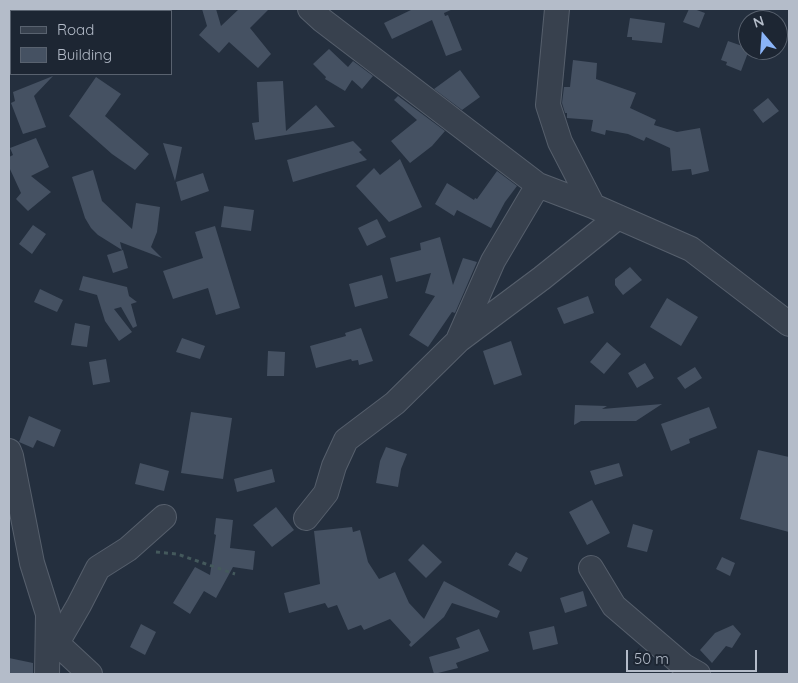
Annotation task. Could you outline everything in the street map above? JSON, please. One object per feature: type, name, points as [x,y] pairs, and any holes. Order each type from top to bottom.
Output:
[{"type":"street","points":[[310,9],[538,186],[593,206],[691,249],[789,321]]},
{"type":"street","points":[[557,9],[548,105],[560,142],[593,206]]},
{"type":"street","points":[[458,340],[493,261],[538,186]]},
{"type":"street","points":[[306,518],[326,493],[334,466],[346,440],[395,402],[458,340],[542,278],[618,217]]},
{"type":"street","points":[[9,451],[32,563],[48,614],[52,639],[47,674]]},
{"type":"street","points":[[52,639],[79,605],[98,568],[128,549],[164,517]]},
{"type":"street","points":[[9,547],[32,563]]},
{"type":"street","points":[[592,568],[614,606],[684,666],[698,674]]},
{"type":"street","points":[[52,639],[90,674]]},
{"type":"path","points":[[128,549],[176,554],[236,574]]},
{"type":"building","points":[[202,9],[216,9],[221,26],[239,9],[269,9],[250,28],[271,54],[258,68],[229,42],[219,53],[199,35],[207,26]]},
{"type":"building","points":[[413,9],[453,9],[444,13],[445,16],[448,15],[462,50],[446,56],[432,20],[392,39],[384,23]]},
{"type":"building","points":[[689,9],[705,13],[699,28],[683,22]]},
{"type":"building","points":[[630,18],[665,23],[662,43],[632,40],[632,37],[627,37]]},
{"type":"building","points":[[728,41],[738,44],[738,60],[745,60],[741,71],[726,65],[727,62],[721,60]]},
{"type":"building","points":[[329,49],[348,67],[353,61],[373,76],[362,89],[352,80],[345,91],[325,79],[326,77],[313,64]]},
{"type":"building","points":[[573,60],[597,63],[596,79],[636,93],[630,108],[656,120],[654,125],[677,132],[700,128],[709,171],[692,175],[691,169],[672,171],[670,148],[646,137],[644,141],[628,134],[606,130],[605,135],[591,131],[593,120],[567,118],[567,113],[565,113],[562,103],[564,87],[570,87]]},
{"type":"building","points":[[460,70],[480,97],[462,110],[434,89]]},
{"type":"building","points":[[53,76],[34,96],[46,127],[23,134],[11,103],[15,101],[13,92]]},
{"type":"building","points":[[96,77],[121,94],[105,116],[149,154],[135,170],[112,154],[69,116]]},
{"type":"building","points":[[283,81],[286,131],[316,105],[335,127],[255,140],[252,123],[259,122],[257,82]]},
{"type":"building","points":[[398,96],[445,131],[432,146],[410,163],[391,141],[417,120],[394,100]]},
{"type":"building","points":[[768,98],[779,111],[763,123],[753,110]]},
{"type":"building","points":[[36,138],[49,167],[31,176],[51,192],[28,211],[16,199],[21,193],[9,167],[9,157],[13,155],[10,148]]},
{"type":"building","points":[[353,141],[362,150],[359,152],[367,160],[293,182],[287,160]]},
{"type":"building","points":[[163,143],[182,147],[175,181]]},
{"type":"building","points":[[400,159],[422,207],[389,222],[356,186],[374,168],[380,175]]},
{"type":"building","points":[[93,170],[102,201],[132,229],[136,203],[160,207],[157,232],[151,247],[162,258],[120,242],[122,250],[98,235],[91,228],[85,218],[72,177]]},
{"type":"building","points":[[497,171],[517,186],[505,202],[491,228],[457,210],[454,216],[435,204],[447,183],[474,200],[475,198],[477,199]]},
{"type":"building","points":[[203,173],[209,191],[181,201],[176,182]]},
{"type":"building","points":[[224,206],[254,210],[251,231],[221,227]]},
{"type":"building","points":[[377,219],[386,237],[367,246],[358,228]]},
{"type":"building","points":[[33,225],[46,234],[32,254],[19,244]]},
{"type":"building","points":[[215,226],[240,308],[216,315],[208,288],[173,299],[163,271],[203,258],[195,232]]},
{"type":"building","points":[[440,237],[453,285],[463,258],[477,262],[455,313],[452,312],[428,347],[409,335],[435,296],[425,293],[431,273],[396,282],[390,258],[421,250],[420,243]]},
{"type":"building","points":[[123,250],[128,268],[113,273],[107,255]]},
{"type":"building","points":[[630,267],[642,280],[623,295],[615,285],[615,279]]},
{"type":"building","points":[[382,275],[388,298],[355,307],[349,284]]},
{"type":"building","points":[[83,276],[127,287],[129,296],[137,302],[131,304],[137,326],[133,328],[121,307],[114,309],[132,332],[119,341],[105,321],[97,295],[79,290]]},
{"type":"building","points":[[40,289],[63,300],[57,312],[34,302]]},
{"type":"building","points":[[588,296],[594,313],[564,324],[557,308]]},
{"type":"building","points":[[667,298],[698,317],[681,346],[650,327]]},
{"type":"building","points":[[75,323],[90,326],[87,347],[71,345]]},
{"type":"building","points":[[361,328],[373,361],[359,365],[358,360],[352,361],[351,359],[316,368],[310,346],[346,336],[345,333]]},
{"type":"building","points":[[182,338],[205,346],[200,359],[176,352]]},
{"type":"building","points":[[511,341],[522,375],[494,385],[483,351]]},
{"type":"building","points":[[607,342],[621,354],[604,374],[590,362]]},
{"type":"building","points":[[268,351],[285,352],[284,376],[267,376]]},
{"type":"building","points":[[106,359],[110,382],[93,385],[89,362]]},
{"type":"building","points":[[645,363],[654,378],[637,388],[628,373]]},
{"type":"building","points":[[695,367],[702,378],[685,389],[677,378]]},
{"type":"building","points":[[662,404],[636,421],[581,421],[574,425],[575,405],[607,406],[602,409]]},
{"type":"building","points":[[709,407],[717,428],[689,439],[690,443],[671,451],[661,424]]},
{"type":"building","points":[[191,412],[232,418],[223,479],[181,473]]},
{"type":"building","points":[[29,416],[61,430],[54,447],[37,440],[33,448],[19,442]]},
{"type":"building","points":[[386,447],[407,454],[401,469],[398,487],[376,483],[380,461]]},
{"type":"building","points":[[758,450],[789,457],[789,532],[740,519]]},
{"type":"building","points":[[140,463],[169,471],[164,491],[135,484]]},
{"type":"building","points":[[619,463],[623,476],[595,485],[590,471]]},
{"type":"building","points":[[272,469],[275,482],[237,492],[234,479]]},
{"type":"building","points":[[592,500],[610,533],[587,545],[569,512]]},
{"type":"building","points":[[276,507],[294,530],[272,547],[253,525]]},
{"type":"building","points":[[216,518],[233,520],[230,548],[255,551],[253,570],[233,567],[216,598],[204,591],[190,614],[173,603],[195,567],[210,575],[216,535],[214,534]]},
{"type":"building","points":[[633,524],[653,530],[647,552],[627,547]]},
{"type":"building","points":[[352,527],[353,532],[360,530],[368,562],[379,579],[395,572],[409,603],[424,619],[444,581],[500,611],[497,618],[452,603],[444,617],[411,647],[409,645],[411,642],[390,619],[364,630],[361,625],[348,630],[337,605],[328,608],[325,603],[289,613],[284,593],[320,584],[314,531]]},
{"type":"building","points":[[423,544],[442,562],[426,578],[408,560]]},
{"type":"building","points":[[516,552],[528,558],[521,572],[508,565]]},
{"type":"building","points":[[722,557],[735,563],[730,576],[716,569]]},
{"type":"building","points":[[583,591],[587,606],[565,613],[560,598]]},
{"type":"building","points":[[141,624],[156,632],[145,655],[130,647]]},
{"type":"building","points":[[733,625],[741,634],[732,648],[726,646],[712,663],[700,650],[715,633]]},
{"type":"building","points":[[554,626],[558,644],[533,650],[529,632]]},
{"type":"building","points":[[479,629],[489,651],[456,663],[458,668],[434,674],[429,657],[460,648],[456,638]]},
{"type":"building","points":[[9,658],[33,663],[33,674],[9,674]]}]
